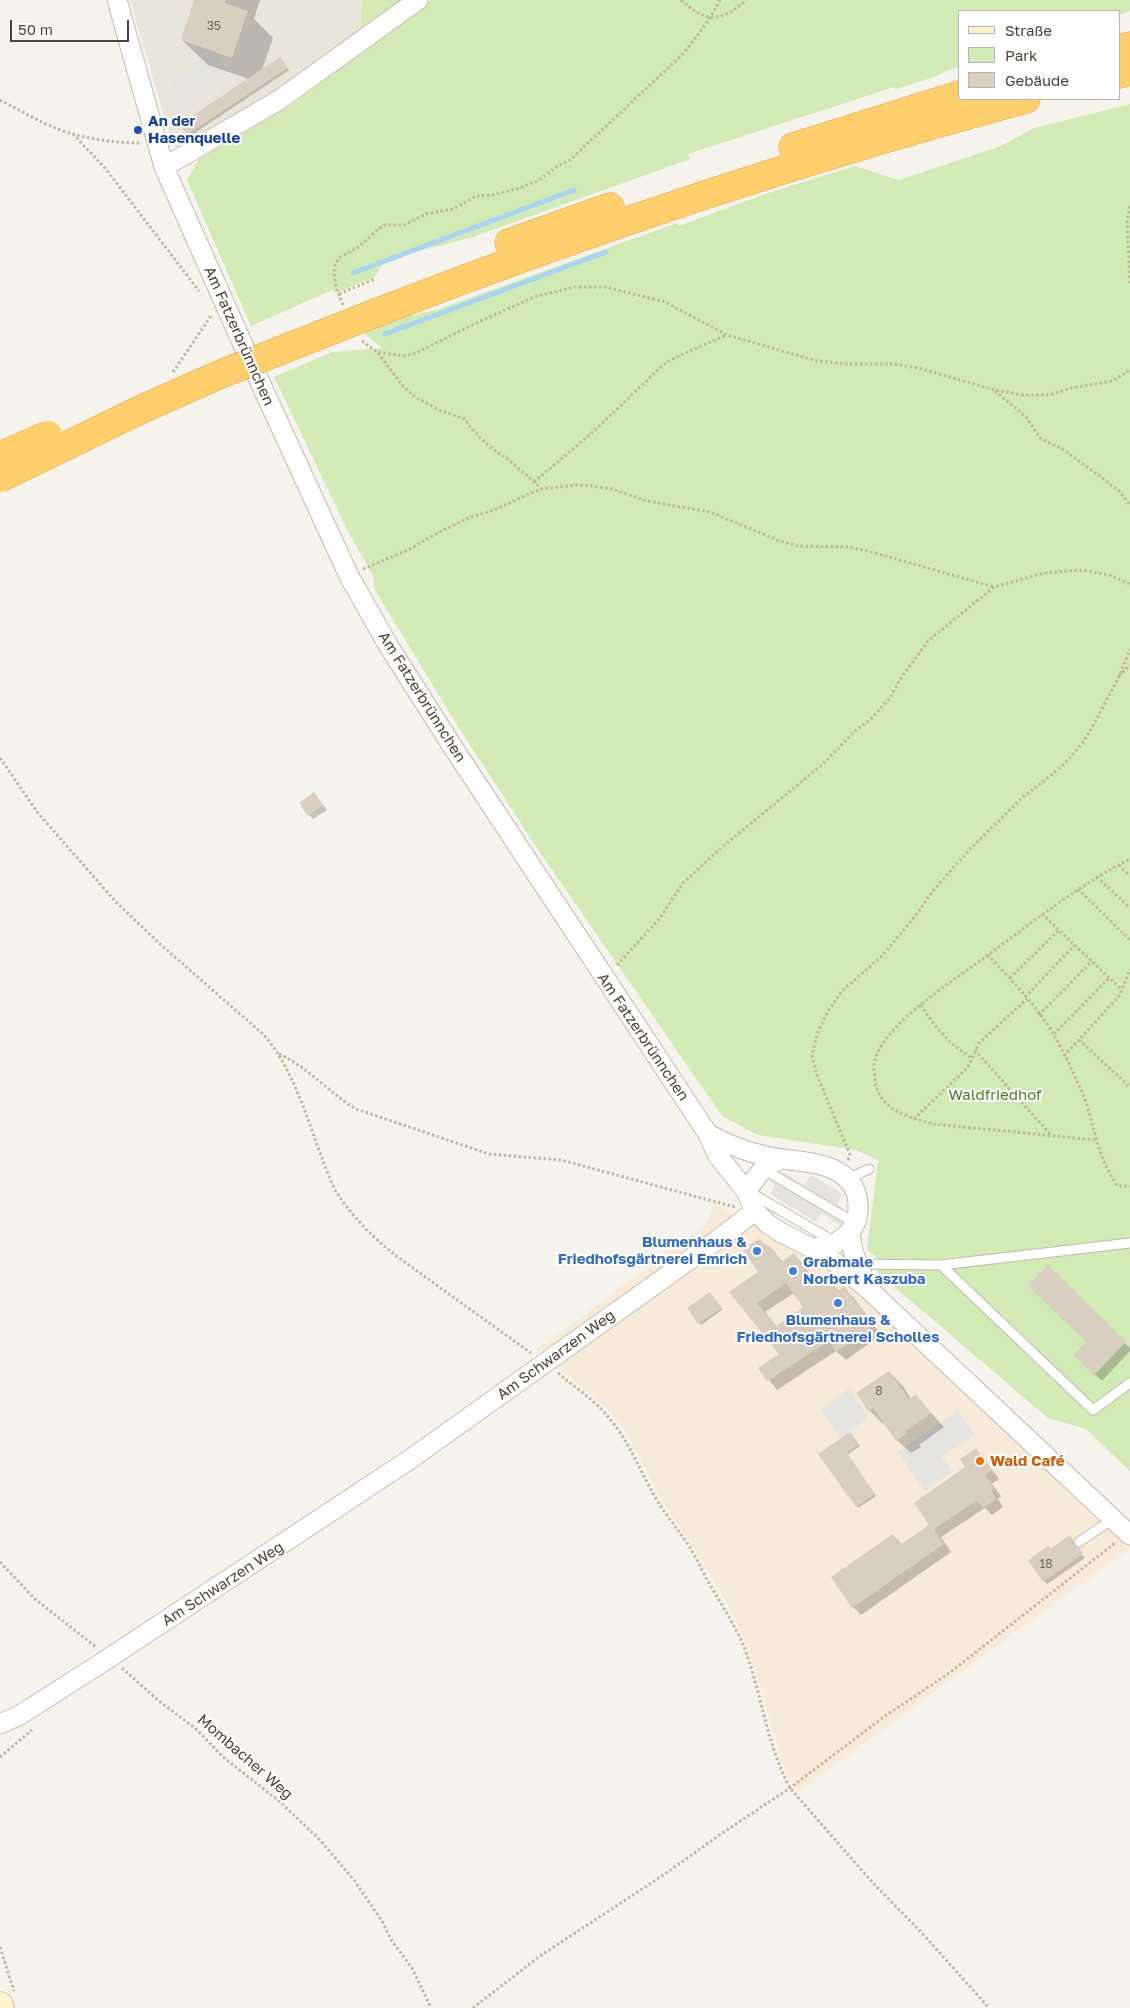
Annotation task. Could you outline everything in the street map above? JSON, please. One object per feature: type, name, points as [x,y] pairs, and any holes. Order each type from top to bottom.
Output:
[{"type":"highway","points":[[0,456],[185,374],[375,296],[574,219],[834,133],[958,95]]},
{"type":"highway","points":[[0,478],[187,389],[375,296],[462,280],[661,208],[878,140],[1022,100]]},
{"type":"street","name":"Am Fatzerbrünnchen","points":[[117,0],[164,167],[349,576],[388,645],[450,744],[708,1134],[718,1156],[746,1191],[755,1211]]},
{"type":"street","points":[[164,167],[279,100],[418,0]]},
{"type":"street","points":[[708,1134],[729,1145],[747,1151],[823,1166],[837,1172],[846,1171],[856,1193],[858,1203],[848,1264]]},
{"type":"street","points":[[746,1191],[763,1169],[780,1159]]},
{"type":"street","points":[[755,1211],[780,1232],[848,1264],[867,1288],[1112,1519],[1124,1538]]},
{"type":"street","name":"Am Schwarzen Weg","points":[[0,1724],[20,1715],[109,1658],[409,1460],[755,1211]]},
{"type":"street","points":[[814,1248],[836,1242],[853,1227]]},
{"type":"street","name":"Am Schwarzen Weg","points":[[0,1738],[20,1715]]},
{"type":"lane","points":[[747,1151],[763,1169],[853,1227]]},
{"type":"lane","points":[[846,1171],[869,1169]]},
{"type":"lane","points":[[746,1191],[836,1242]]},
{"type":"lane","points":[[848,1264],[941,1265],[1130,1243]]},
{"type":"lane","points":[[941,1265],[1093,1410],[1130,1383]]},
{"type":"lane","points":[[1079,1542],[1112,1519]]},
{"type":"path","points":[[681,0],[696,12],[710,18],[728,14],[747,0]]},
{"type":"path","points":[[344,308],[334,273],[335,265],[340,258],[360,246],[385,225],[404,224],[426,214],[453,209],[476,196],[492,195],[520,188],[539,180],[559,165],[570,160],[684,53],[710,18],[720,0]]},
{"type":"path","points":[[0,100],[29,116],[73,134],[130,143],[158,142]]},
{"type":"path","points":[[73,134],[106,168],[201,294]]},
{"type":"path","points":[[1130,206],[1127,221],[1130,284]]},
{"type":"path","points":[[377,352],[403,356],[416,353],[507,308],[534,297],[574,287],[606,287],[665,302],[728,334],[817,362],[893,364],[947,375],[995,390],[1023,396],[1049,395],[1071,388],[1112,381],[1130,370]]},
{"type":"path","points":[[339,294],[375,296]]},
{"type":"path","points":[[534,482],[593,432],[663,365],[676,357],[728,334]]},
{"type":"path","points":[[358,337],[377,352],[408,391],[439,410],[465,419],[471,428],[490,447],[542,489]]},
{"type":"path","points":[[995,390],[1026,417],[1041,439],[1061,448],[1105,480],[1118,490],[1130,505]]},
{"type":"path","points":[[349,576],[410,549],[441,531],[471,517],[494,510],[542,489],[591,486],[612,489],[647,501],[710,512],[780,541],[798,546],[848,548],[868,551],[994,587]]},
{"type":"path","points":[[602,974],[614,967],[646,935],[683,884],[703,864],[823,764],[854,732],[872,718],[890,698],[899,681],[928,642],[994,587],[1044,572],[1064,570],[1082,570],[1109,575],[1130,584]]},
{"type":"path","points":[[846,1171],[850,1155],[817,1075],[812,1056],[818,1034],[828,1011],[842,992],[883,955],[932,892],[969,850],[1023,797],[1069,759],[1092,727],[1119,676],[1130,649]]},
{"type":"path","points":[[1119,676],[1130,665]]},
{"type":"path","points":[[0,758],[38,813],[115,901],[160,944],[264,1035],[278,1054],[296,1092],[335,1190],[355,1217],[383,1246],[545,1363],[594,1402],[608,1416],[635,1455],[658,1502],[691,1549],[722,1603],[745,1651],[765,1725],[782,1773],[790,1788],[873,1883],[928,1939],[989,2008]]},
{"type":"path","points":[[1095,1140],[934,1124],[914,1119],[886,1104],[876,1087],[874,1063],[885,1040],[912,1011],[1042,914],[1078,889],[1130,859]]},
{"type":"path","points":[[1119,865],[1130,876]]},
{"type":"path","points":[[1098,877],[1130,908]]},
{"type":"path","points":[[1078,889],[1130,940]]},
{"type":"path","points":[[1042,914],[1122,990]]},
{"type":"path","points":[[1010,978],[1059,930]]},
{"type":"path","points":[[914,1119],[968,1067],[979,1042],[1026,998],[1075,946]]},
{"type":"path","points":[[988,955],[1010,978],[1054,1034],[1082,1092],[1095,1140],[1112,1178],[1118,1186],[1130,1186]]},
{"type":"path","points":[[1039,1014],[1092,961]]},
{"type":"path","points":[[1064,1056],[1110,1008],[1122,990],[1130,969]]},
{"type":"path","points":[[1054,1034],[1109,978]]},
{"type":"path","points":[[1126,980],[1130,983]]},
{"type":"path","points":[[921,1005],[931,1021],[958,1050],[972,1058]]},
{"type":"path","points":[[1079,1040],[1130,1087]]},
{"type":"path","points":[[975,1050],[1050,1135]]},
{"type":"path","points":[[278,1054],[294,1061],[344,1102],[356,1109],[446,1140],[489,1154],[561,1160],[695,1197],[755,1211]]},
{"type":"path","points":[[473,2008],[540,1956],[662,1876],[790,1788],[885,1716],[948,1674],[1124,1538]]},
{"type":"path","name":"Mombacher Weg","points":[[0,1562],[35,1599],[196,1729],[223,1757],[279,1801],[319,1839],[354,1880],[382,1921],[392,1941],[412,1968],[430,2008]]},
{"type":"path","points":[[0,1947],[5,2002]]},
{"type":"shaded area","points":[[130,0],[362,0],[360,31],[280,89],[186,147],[176,148],[171,140]]},
{"type":"shaded area","points":[[214,51],[229,73],[184,103],[169,81]]},
{"type":"shaded area","points":[[783,1172],[804,1185],[811,1175],[843,1194],[837,1204],[848,1212],[841,1226],[822,1213],[816,1222],[770,1194],[775,1185],[770,1181]]},
{"type":"shaded area","points":[[715,1204],[805,1252],[842,1277],[1130,1544],[1130,1548],[798,1792],[786,1772],[755,1669],[726,1601],[661,1500],[626,1432],[611,1413],[597,1400],[536,1350],[705,1225]]},
{"type":"shaded area","points":[[850,1388],[868,1418],[840,1439],[821,1410]]},
{"type":"shaded area","points":[[958,1411],[974,1434],[942,1457],[952,1472],[925,1491],[898,1452]]},
{"type":"green space","points":[[362,0],[402,0],[360,31]]},
{"type":"green space","points":[[431,0],[1130,0],[1130,11],[1120,15],[1120,10],[958,10],[958,67],[934,77],[896,89],[894,87],[688,154],[690,159],[470,238],[384,260],[375,277],[336,293],[332,290],[251,326],[187,180],[199,159],[290,106]]},
{"type":"green space","name":"Waldfriedhof","points":[[1130,104],[1130,1471],[1086,1429],[1048,1418],[878,1273],[877,1257],[867,1250],[878,1160],[856,1150],[758,1135],[722,1116],[535,845],[457,725],[375,590],[373,576],[348,531],[274,377],[332,352],[382,348],[364,333],[400,318],[439,309],[677,223],[679,226],[762,195],[855,166],[899,180],[1001,146],[1034,128]]},
{"type":"building","points":[[194,0],[226,0],[225,3],[248,11],[232,58],[181,40]]},
{"type":"building","points":[[280,57],[288,68],[187,135],[180,124]]},
{"type":"building","points":[[314,792],[323,805],[308,816],[299,803]]},
{"type":"building","points":[[759,1239],[774,1250],[781,1262],[794,1253],[817,1287],[829,1279],[838,1291],[844,1286],[873,1326],[836,1352],[829,1341],[767,1381],[758,1368],[779,1354],[729,1292],[758,1272],[743,1249]],"holes":[[[786,1283],[803,1307],[776,1326],[757,1303]]]},
{"type":"building","points":[[1048,1265],[1126,1342],[1094,1375],[1073,1355],[1086,1342],[1028,1286]]},
{"type":"building","points":[[710,1292],[722,1308],[698,1324],[687,1308]]},
{"type":"building","points":[[889,1371],[909,1399],[916,1394],[931,1413],[906,1431],[908,1433],[896,1441],[873,1408],[868,1411],[856,1393]]},
{"type":"building","points":[[850,1432],[859,1444],[847,1453],[875,1494],[856,1507],[818,1454]]},
{"type":"building","points":[[976,1448],[992,1470],[985,1475],[994,1488],[991,1490],[996,1499],[983,1508],[977,1500],[934,1529],[944,1544],[852,1608],[831,1577],[893,1534],[900,1545],[929,1525],[914,1503],[965,1467],[960,1459]]},
{"type":"building","points":[[1070,1535],[1074,1545],[1083,1554],[1043,1582],[1028,1560],[1048,1546],[1050,1549]]},
{"type":"waterway","points":[[353,273],[574,190]]},
{"type":"waterway","points":[[385,334],[606,252]]},
{"type":"place","name":"An der Hasenquelle","points":[[138,130]]},
{"type":"place","name":"Blumenhaus & Friedhofsgärtnerei Emrich","points":[[757,1251]]},
{"type":"place","name":"Grabmale Norbert Kaszuba","points":[[793,1271]]},
{"type":"place","name":"Blumenhaus & Friedhofsgärtnerei Scholles","points":[[838,1303]]},
{"type":"place","name":"Wald Café","points":[[980,1461]]}]
